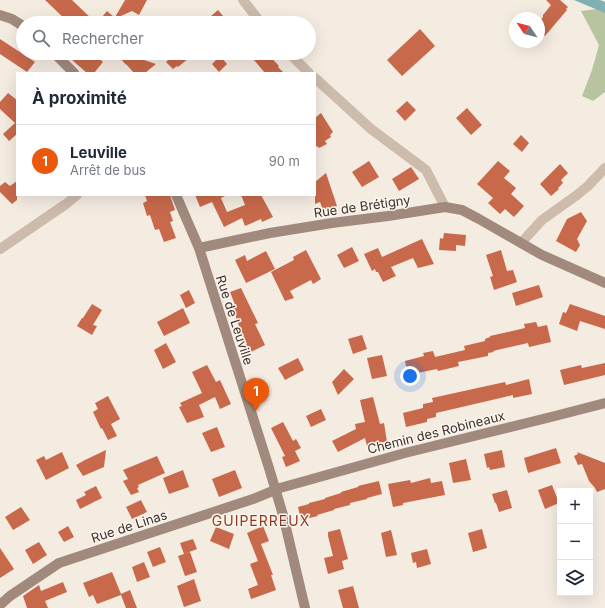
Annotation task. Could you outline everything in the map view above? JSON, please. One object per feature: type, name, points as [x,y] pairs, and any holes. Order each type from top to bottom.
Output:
[{"type":"street","points":[[243,0],[256,16]]},
{"type":"street","points":[[0,15],[16,22]]},
{"type":"street","points":[[61,60],[73,72]]},
{"type":"street","points":[[296,60],[308,72]]},
{"type":"street","points":[[316,79],[371,129],[426,170],[444,207]]},
{"type":"street","points":[[521,243],[542,220],[588,186],[605,168]]},
{"type":"street","points":[[0,249],[76,196]]},
{"type":"street","name":"Rue de Leuville","points":[[176,196],[199,248],[275,489],[306,608]]},
{"type":"street","name":"Rue de Brétigny","points":[[199,248],[278,232],[444,207],[462,210],[542,255],[605,283]]},
{"type":"street","name":"Chemin des Robineaux","points":[[275,489],[405,452],[605,403]]},
{"type":"street","name":"Rue de Linas","points":[[0,605],[10,596],[59,562],[253,499],[275,489]]},
{"type":"green space","points":[[605,8],[605,92],[593,101],[582,96],[592,70],[599,45],[581,11]]},
{"type":"water","points":[[574,0],[600,0],[605,2],[605,13]]},
{"type":"building","points":[[45,0],[72,0],[89,16],[62,16]]},
{"type":"building","points":[[125,0],[147,0],[139,15],[132,11],[121,16],[116,16]]},
{"type":"building","points":[[546,0],[560,0],[568,7],[545,36],[545,12],[551,5]]},
{"type":"building","points":[[218,10],[223,16],[211,16]]},
{"type":"building","points":[[107,11],[113,16],[103,16]]},
{"type":"building","points":[[420,29],[435,46],[402,76],[387,60]]},
{"type":"building","points":[[0,39],[16,50],[16,60],[32,60],[35,62],[27,72],[0,54]]},
{"type":"building","points":[[72,60],[101,60],[103,62],[95,72],[86,72]]},
{"type":"building","points":[[122,60],[144,60],[156,64],[146,72],[133,72]]},
{"type":"building","points":[[168,60],[187,60],[173,69],[166,62]]},
{"type":"building","points":[[216,60],[224,60],[227,64],[219,72],[212,64]]},
{"type":"building","points":[[254,60],[273,60],[283,72],[264,72]]},
{"type":"building","points":[[8,93],[16,99],[16,135],[9,141],[3,134],[15,123],[0,109],[0,102]]},
{"type":"building","points":[[407,101],[416,110],[405,121],[396,111]]},
{"type":"building","points":[[467,108],[482,125],[471,135],[456,118]]},
{"type":"building","points":[[321,113],[333,132],[330,135],[331,137],[325,141],[327,144],[319,148],[317,146],[316,147],[316,117]]},
{"type":"building","points":[[521,135],[529,143],[522,152],[513,144]]},
{"type":"building","points":[[369,161],[379,177],[362,187],[352,172]]},
{"type":"building","points":[[498,161],[510,171],[504,178],[516,188],[511,194],[524,206],[514,217],[505,209],[500,214],[488,203],[493,198],[477,184]]},
{"type":"building","points":[[560,164],[568,173],[561,180],[563,183],[558,188],[559,189],[551,196],[540,184]]},
{"type":"building","points":[[411,167],[419,179],[399,191],[392,179]]},
{"type":"building","points":[[326,173],[337,206],[323,210],[320,202],[315,204],[316,181]]},
{"type":"building","points":[[5,182],[10,186],[16,182],[17,200],[12,204],[0,192],[0,186]]},
{"type":"building","points":[[145,196],[170,196],[175,210],[170,212],[173,221],[170,222],[176,238],[164,242],[159,229],[155,230],[150,215],[147,216],[143,203],[147,201]]},
{"type":"building","points":[[195,196],[225,196],[221,198],[227,212],[245,205],[241,196],[262,196],[273,217],[262,222],[261,219],[245,226],[242,218],[224,227],[212,202],[200,207]]},
{"type":"building","points":[[581,212],[587,221],[577,239],[580,245],[576,252],[556,241],[567,219]]},
{"type":"building","points":[[444,233],[466,235],[465,246],[456,245],[456,251],[439,250],[440,238],[443,239]]},
{"type":"building","points":[[422,239],[434,264],[418,268],[413,258],[391,267],[396,276],[383,282],[375,269],[372,271],[364,254],[378,248],[382,257]]},
{"type":"building","points":[[352,247],[359,261],[344,268],[337,255]]},
{"type":"building","points":[[306,250],[321,279],[313,284],[311,280],[290,291],[294,298],[285,301],[271,272],[294,260],[293,257]]},
{"type":"building","points":[[501,250],[507,271],[513,270],[517,282],[494,290],[490,277],[493,276],[486,255]]},
{"type":"building","points":[[266,251],[275,269],[246,283],[235,260],[245,255],[247,261]]},
{"type":"building","points":[[539,285],[543,297],[516,306],[512,293]]},
{"type":"building","points":[[241,288],[258,323],[255,324],[265,345],[249,353],[233,308],[236,307],[230,292]]},
{"type":"building","points":[[189,290],[195,303],[186,308],[180,295]]},
{"type":"building","points":[[92,304],[102,310],[93,325],[97,326],[92,335],[77,326]]},
{"type":"building","points":[[570,304],[605,316],[605,329],[580,321],[577,331],[559,324],[563,312],[566,313]]},
{"type":"building","points":[[183,308],[190,323],[164,336],[157,322]]},
{"type":"building","points":[[536,322],[538,327],[547,325],[551,342],[529,347],[528,343],[493,351],[494,352],[488,353],[488,356],[458,362],[459,366],[438,371],[437,369],[408,375],[405,361],[424,356],[423,353],[433,351],[435,357],[465,350],[464,346],[485,341],[485,339],[490,336],[525,328],[524,324]]},
{"type":"building","points":[[362,335],[367,349],[353,354],[348,339]]},
{"type":"building","points":[[166,343],[176,362],[163,369],[154,350]]},
{"type":"building","points":[[382,355],[387,376],[372,379],[367,358]]},
{"type":"building","points":[[298,358],[304,370],[285,380],[278,368]]},
{"type":"building","points":[[605,363],[605,375],[564,385],[560,370],[581,365],[582,368]]},
{"type":"building","points":[[207,365],[216,382],[220,380],[231,404],[220,409],[215,397],[199,405],[204,417],[187,423],[179,407],[182,406],[180,403],[202,393],[192,372]]},
{"type":"building","points":[[344,369],[354,379],[338,395],[332,382]]},
{"type":"building","points":[[529,379],[532,394],[513,398],[513,395],[436,413],[436,417],[427,419],[427,422],[406,427],[403,413],[423,408],[423,404],[433,402],[432,398],[505,382],[506,385]]},
{"type":"building","points":[[108,396],[120,419],[111,424],[117,436],[108,440],[93,412],[98,409],[95,403]]},
{"type":"building","points":[[373,397],[380,424],[384,423],[387,442],[367,446],[365,438],[338,452],[332,441],[356,429],[355,424],[365,422],[360,400]]},
{"type":"building","points":[[321,409],[326,420],[311,427],[306,416]]},
{"type":"building","points":[[283,422],[293,441],[296,439],[301,448],[295,451],[300,461],[286,467],[282,457],[285,456],[271,428]]},
{"type":"building","points":[[217,427],[225,447],[211,452],[202,433]]},
{"type":"building","points":[[556,448],[561,463],[528,473],[524,458]]},
{"type":"building","points":[[106,450],[104,467],[83,476],[76,465]]},
{"type":"building","points":[[502,450],[505,467],[490,470],[489,467],[487,468],[484,454]]},
{"type":"building","points":[[62,452],[69,468],[46,480],[36,460],[44,456],[46,460]]},
{"type":"building","points":[[577,452],[605,463],[605,489],[597,492],[589,481],[582,464],[578,465],[574,456],[578,454]]},
{"type":"building","points":[[157,456],[165,473],[138,485],[139,487],[137,488],[139,492],[131,495],[123,481],[128,479],[123,470]]},
{"type":"building","points":[[466,459],[471,480],[453,483],[449,463]]},
{"type":"building","points":[[183,470],[189,487],[169,494],[163,478]]},
{"type":"building","points":[[235,470],[242,488],[219,497],[212,479]]},
{"type":"building","points":[[430,478],[431,483],[442,481],[445,495],[403,503],[403,505],[393,507],[388,484],[410,480],[411,483]]},
{"type":"building","points":[[379,481],[382,494],[350,503],[350,505],[334,509],[317,515],[318,516],[301,520],[298,507],[325,499],[358,486]]},
{"type":"building","points":[[552,485],[557,498],[557,504],[545,509],[538,490]]},
{"type":"building","points":[[96,486],[102,498],[80,509],[76,500],[86,495],[84,492]]},
{"type":"building","points":[[507,490],[512,508],[499,512],[492,494]]},
{"type":"building","points":[[141,500],[147,512],[132,519],[126,507]]},
{"type":"building","points":[[21,507],[30,520],[13,530],[5,517]]},
{"type":"building","points":[[68,526],[74,537],[64,542],[58,532]]},
{"type":"building","points":[[263,526],[269,541],[261,544],[273,575],[271,575],[276,590],[251,599],[248,589],[258,585],[250,564],[258,561],[247,533]]},
{"type":"building","points":[[216,527],[234,534],[229,549],[210,541]]},
{"type":"building","points":[[340,529],[348,559],[342,561],[344,569],[328,574],[324,558],[333,556],[328,532]]},
{"type":"building","points":[[482,529],[487,548],[473,552],[468,533]]},
{"type":"building","points":[[391,530],[397,555],[386,557],[381,533]]},
{"type":"building","points":[[193,539],[197,549],[184,554],[180,543]]},
{"type":"building","points":[[39,542],[47,555],[33,564],[25,550]]},
{"type":"building","points":[[160,547],[166,562],[153,567],[147,552]]},
{"type":"building","points":[[0,548],[14,569],[0,578]]},
{"type":"building","points":[[427,549],[431,564],[417,568],[416,562],[413,563],[411,553]]},
{"type":"building","points":[[190,552],[197,572],[185,576],[178,556]]},
{"type":"building","points":[[144,562],[150,577],[137,582],[132,567]]},
{"type":"building","points":[[112,572],[121,594],[130,590],[137,608],[126,608],[121,595],[97,604],[93,595],[89,597],[83,583]]},
{"type":"building","points":[[194,579],[201,601],[184,607],[177,586]]},
{"type":"building","points":[[63,582],[67,592],[45,601],[48,608],[27,608],[23,596],[39,585],[41,591]]},
{"type":"building","points":[[353,586],[359,608],[343,608],[338,590]]},
{"type":"place","name":"Leuville","points":[[256,411]]},
{"type":"district","name":"GUIPERREUX","points":[[261,520]]}]
